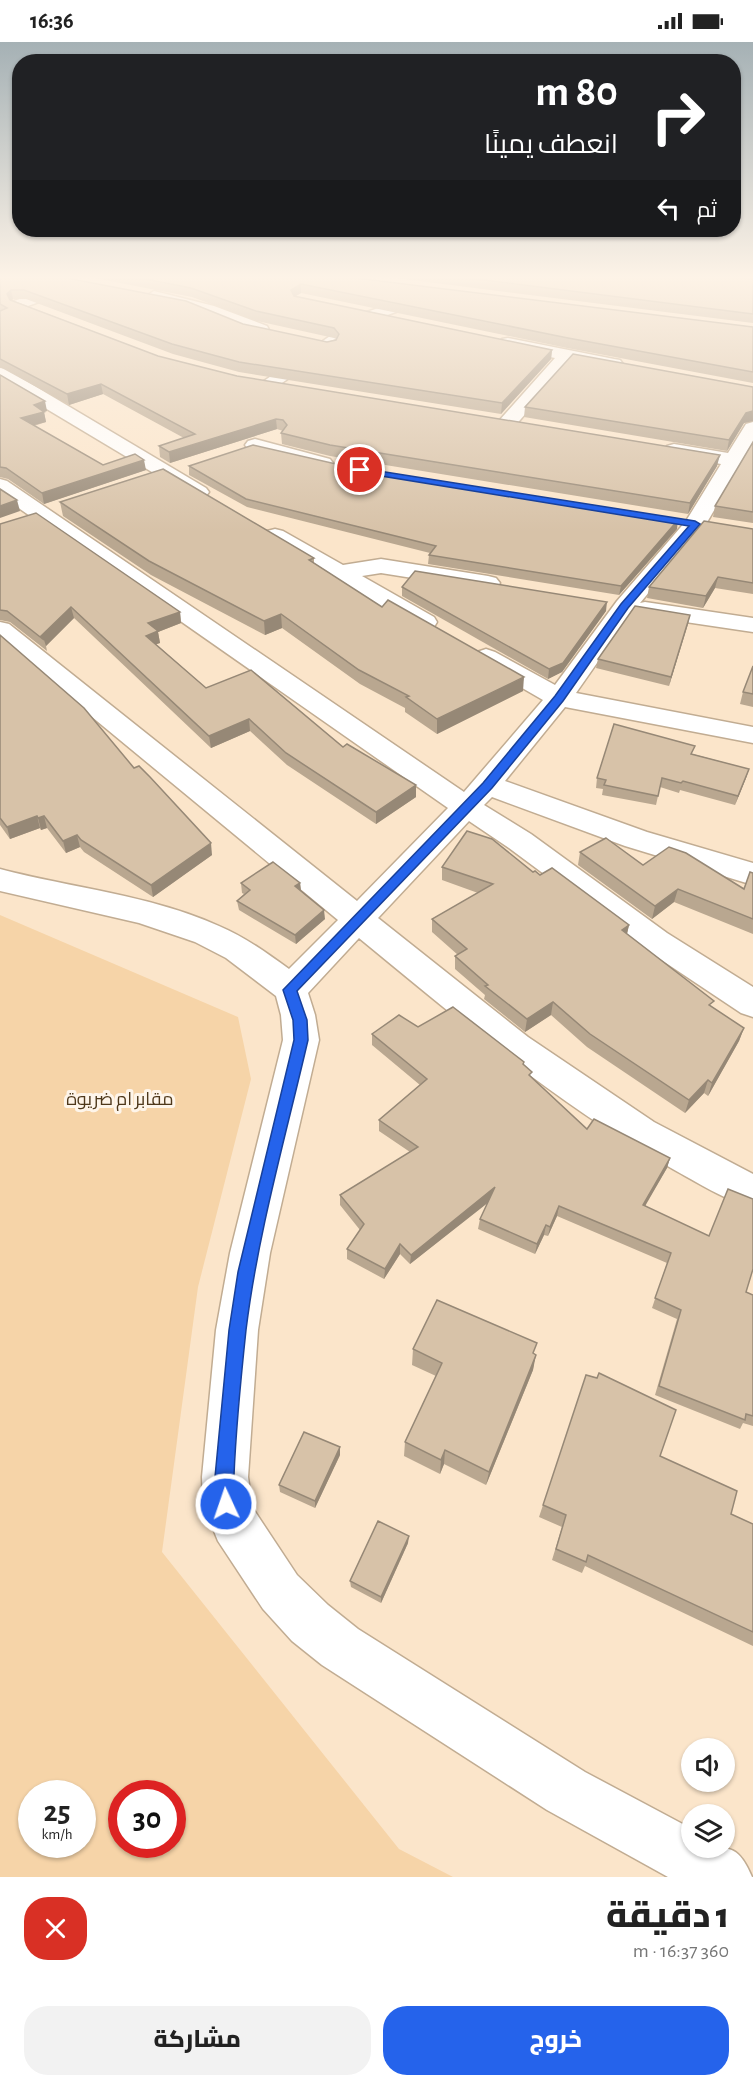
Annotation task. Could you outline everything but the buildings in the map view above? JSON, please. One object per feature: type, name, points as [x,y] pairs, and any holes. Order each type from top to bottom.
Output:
[{"type":"street","points":[[267,385],[303,361]]},
{"type":"street","points":[[528,427],[501,423],[562,361]]},
{"type":"street","points":[[597,361],[625,366]]},
{"type":"street","points":[[0,373],[179,470],[218,503]]},
{"type":"street","points":[[248,381],[296,390]]},
{"type":"street","points":[[290,990],[477,796],[559,698],[613,604],[695,524],[753,428]]},
{"type":"street","points":[[234,452],[289,433]]},
{"type":"street","points":[[255,445],[338,466]]},
{"type":"street","points":[[658,447],[734,460]]},
{"type":"street","points":[[146,481],[179,470]]},
{"type":"street","points":[[0,485],[477,796],[520,841],[656,941],[753,1004]]},
{"type":"street","points":[[258,526],[449,635]]},
{"type":"street","points":[[339,573],[381,566],[508,586]]},
{"type":"street","points":[[613,604],[753,625]]},
{"type":"street","points":[[0,629],[516,1047],[641,1132],[741,1188],[753,1192]]},
{"type":"street","points":[[469,647],[559,698],[753,735]]},
{"type":"street","points":[[477,796],[753,874]]},
{"type":"street","points":[[0,880],[174,921],[203,931],[232,945],[290,990],[300,1020],[301,1040],[250,1253],[237,1330],[225,1477],[226,1504],[235,1524],[280,1592],[310,1623],[340,1647],[566,1791],[724,1877]]},
{"type":"green space","name":"مقابر ام ضريوة","points":[[0,915],[238,1017],[251,1079],[198,1287],[162,1552],[399,1849],[453,1877],[0,1877]]},
{"type":"route","points":[[226,1504],[225,1477],[237,1330],[250,1253],[301,1040],[300,1020],[290,990],[487,785],[559,698],[625,606],[695,524],[360,470]]}]
